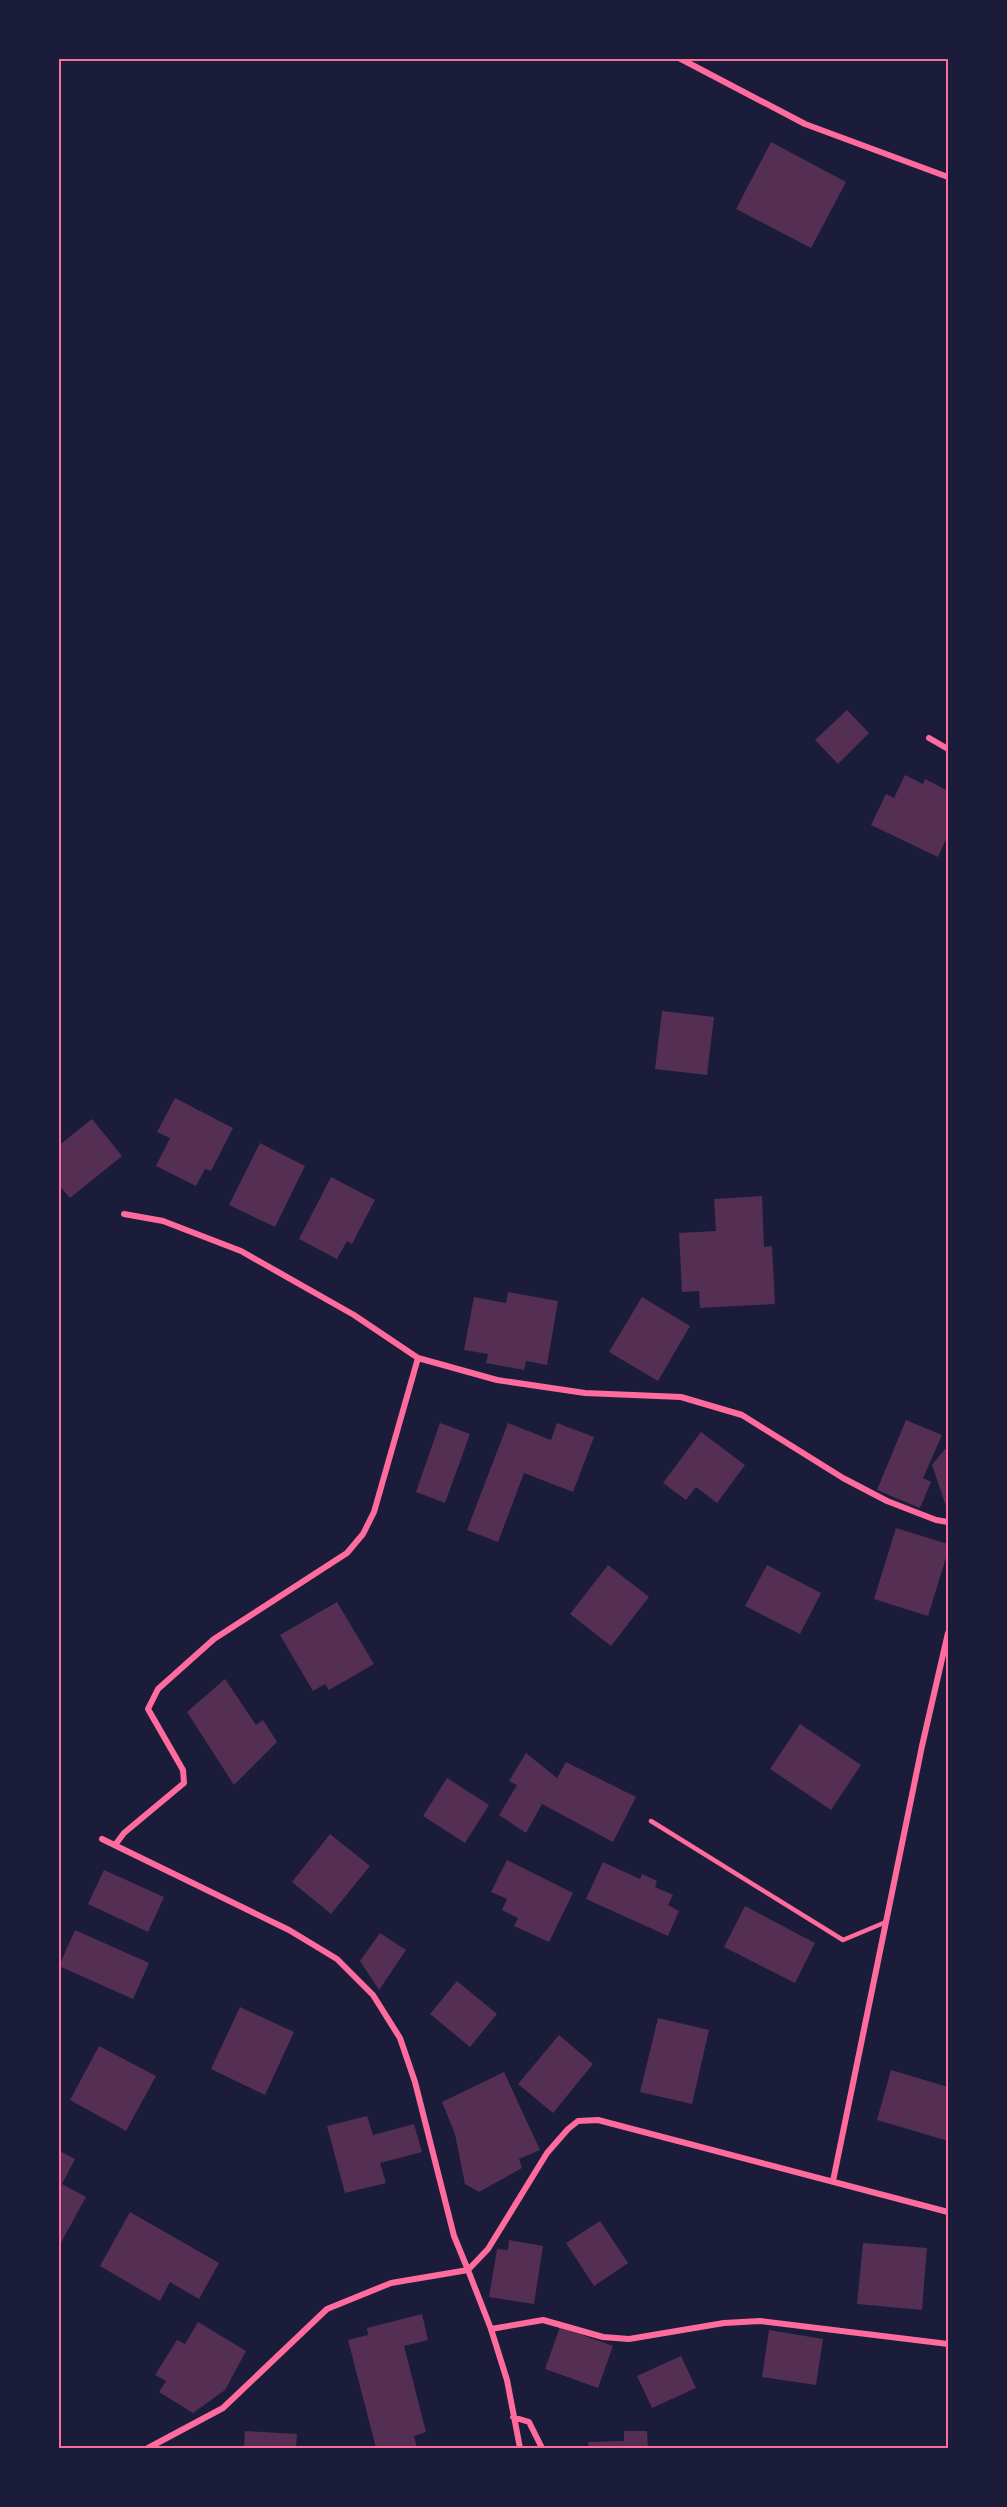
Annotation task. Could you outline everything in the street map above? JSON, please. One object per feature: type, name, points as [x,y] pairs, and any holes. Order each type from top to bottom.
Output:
[{"type":"street","points":[[679,58],[805,124],[948,177]]},
{"type":"street","points":[[929,738],[948,749]]},
{"type":"street","points":[[124,1214],[163,1221],[242,1251],[354,1315],[418,1358],[497,1380],[585,1393],[681,1397],[742,1415],[843,1478],[887,1501],[948,1522]]},
{"type":"street","points":[[115,1845],[123,1833],[184,1783],[183,1770],[148,1709],[158,1689],[214,1639],[347,1553],[363,1534],[374,1512],[418,1358]]},
{"type":"street","points":[[833,2181],[921,1746],[948,1633]]},
{"type":"street","points":[[102,1839],[289,1930],[337,1959],[373,1995],[400,2038],[411,2071],[454,2236],[491,2329],[507,2380],[520,2448]]},
{"type":"street","points":[[148,2448],[223,2408],[327,2309],[391,2283],[468,2270],[488,2249],[547,2153],[578,2121],[598,2120],[948,2212]]},
{"type":"street","points":[[491,2329],[543,2320],[603,2337],[629,2339],[724,2323],[760,2321],[948,2344]]},
{"type":"street","points":[[513,2417],[529,2422],[542,2448]]},
{"type":"lane","points":[[651,1821],[843,1940],[886,1922]]},
{"type":"building","points":[[771,142],[846,182],[811,248],[736,209]]},
{"type":"building","points":[[847,710],[869,733],[838,764],[815,740]]},
{"type":"building","points":[[905,775],[923,784],[925,779],[948,791],[946,808],[948,809],[948,835],[938,857],[871,825],[886,794],[894,798]]},
{"type":"building","points":[[662,1011],[714,1017],[707,1075],[655,1069]]},
{"type":"building","points":[[175,1098],[233,1128],[211,1171],[205,1169],[196,1186],[156,1166],[170,1138],[157,1132]]},
{"type":"building","points":[[92,1119],[122,1156],[70,1198],[58,1184],[58,1146]]},
{"type":"building","points":[[260,1143],[305,1166],[275,1227],[229,1205]]},
{"type":"building","points":[[331,1177],[375,1200],[352,1244],[347,1241],[337,1259],[299,1239]]},
{"type":"building","points":[[762,1196],[764,1247],[772,1246],[775,1304],[700,1308],[699,1291],[682,1292],[679,1233],[716,1231],[714,1199]]},
{"type":"building","points":[[508,1292],[558,1301],[547,1365],[526,1361],[524,1370],[486,1363],[488,1354],[464,1350],[474,1297],[506,1303]]},
{"type":"building","points":[[642,1297],[690,1326],[658,1381],[609,1352]]},
{"type":"building","points":[[906,1420],[942,1435],[923,1478],[931,1482],[920,1508],[877,1490]]},
{"type":"building","points":[[440,1423],[470,1434],[445,1503],[416,1492]]},
{"type":"building","points":[[508,1423],[551,1440],[557,1423],[594,1437],[573,1492],[524,1473],[498,1542],[467,1530]]},
{"type":"building","points":[[701,1432],[745,1465],[717,1503],[696,1487],[686,1500],[663,1483]]},
{"type":"building","points":[[948,1448],[948,1512],[932,1465]]},
{"type":"building","points":[[896,1528],[948,1544],[948,1551],[928,1616],[874,1599]]},
{"type":"building","points":[[608,1565],[649,1597],[611,1646],[570,1614]]},
{"type":"building","points":[[767,1565],[821,1593],[800,1634],[745,1606]]},
{"type":"building","points":[[337,1602],[374,1664],[329,1690],[325,1684],[313,1691],[280,1635]]},
{"type":"building","points":[[225,1679],[256,1725],[263,1720],[277,1742],[234,1785],[187,1712]]},
{"type":"building","points":[[800,1724],[861,1765],[831,1810],[770,1769]]},
{"type":"building","points":[[526,1753],[557,1778],[566,1762],[636,1797],[613,1842],[542,1804],[526,1833],[499,1815],[517,1785],[509,1781]]},
{"type":"building","points":[[447,1778],[489,1805],[465,1843],[423,1816]]},
{"type":"building","points":[[330,1834],[370,1866],[331,1914],[292,1882]]},
{"type":"building","points":[[507,1860],[573,1893],[549,1942],[514,1926],[518,1918],[502,1910],[507,1899],[491,1892]]},
{"type":"building","points":[[603,1862],[640,1879],[642,1874],[657,1881],[655,1887],[673,1895],[668,1905],[679,1911],[668,1936],[586,1899]]},
{"type":"building","points":[[104,1870],[164,1897],[148,1932],[88,1904]]},
{"type":"building","points":[[745,1906],[815,1943],[795,1983],[724,1947]]},
{"type":"building","points":[[75,1930],[149,1963],[133,1999],[59,1966]]},
{"type":"building","points":[[380,1933],[406,1950],[379,1990],[360,1961]]},
{"type":"building","points":[[457,1981],[497,2014],[470,2047],[430,2014]]},
{"type":"building","points":[[240,2007],[294,2032],[265,2095],[211,2069]]},
{"type":"building","points":[[658,2018],[709,2030],[692,2104],[640,2092]]},
{"type":"building","points":[[559,2035],[593,2064],[553,2113],[518,2084]]},
{"type":"building","points":[[99,2046],[156,2076],[126,2131],[70,2100]]},
{"type":"building","points":[[891,2070],[948,2087],[948,2141],[877,2120]]},
{"type":"building","points":[[504,2072],[540,2150],[519,2159],[522,2168],[479,2192],[465,2184],[455,2134],[442,2102]]},
{"type":"building","points":[[367,2116],[373,2135],[414,2124],[422,2152],[380,2163],[386,2183],[345,2193],[327,2126]]},
{"type":"building","points":[[58,2150],[75,2159],[62,2184],[86,2197],[58,2248]]},
{"type":"building","points":[[130,2212],[219,2263],[199,2299],[170,2282],[160,2301],[100,2266]]},
{"type":"building","points":[[600,2221],[628,2263],[594,2286],[566,2243]]},
{"type":"building","points":[[509,2240],[543,2246],[534,2304],[489,2297],[497,2249],[508,2250]]},
{"type":"building","points":[[863,2243],[927,2248],[922,2310],[857,2304]]},
{"type":"building","points":[[422,2314],[428,2340],[404,2346],[426,2432],[414,2436],[417,2448],[376,2448],[348,2340],[368,2335],[367,2328]]},
{"type":"building","points":[[198,2322],[246,2351],[225,2390],[193,2413],[159,2392],[166,2381],[155,2375],[177,2340],[185,2344]]},
{"type":"building","points":[[560,2327],[613,2346],[598,2388],[545,2369]]},
{"type":"building","points":[[769,2330],[823,2339],[816,2385],[762,2377]]},
{"type":"building","points":[[681,2356],[696,2388],[652,2408],[637,2376]]},
{"type":"building","points":[[245,2431],[297,2434],[296,2448],[244,2448]]},
{"type":"building","points":[[624,2431],[647,2431],[648,2448],[589,2448],[588,2442],[624,2441]]}]
